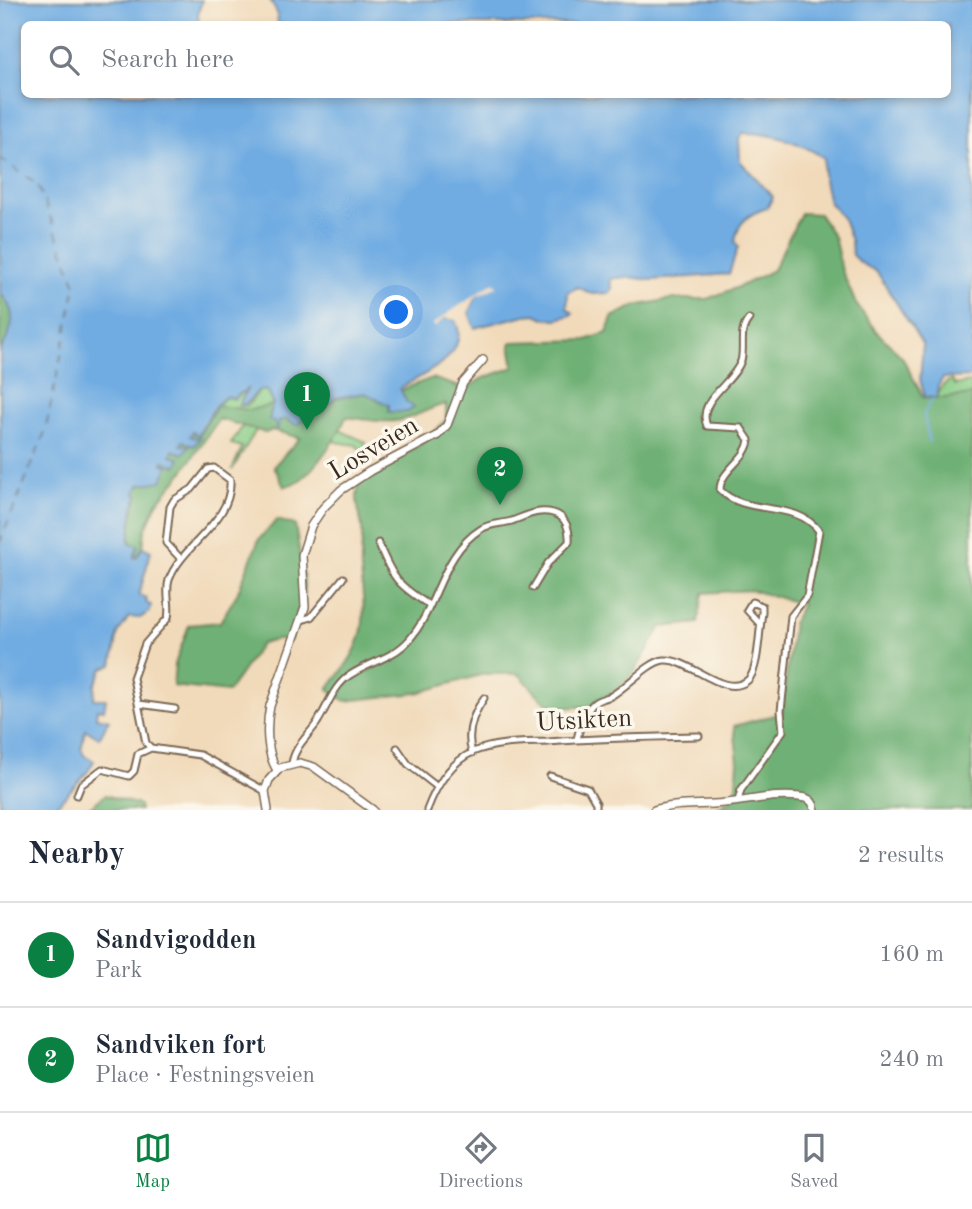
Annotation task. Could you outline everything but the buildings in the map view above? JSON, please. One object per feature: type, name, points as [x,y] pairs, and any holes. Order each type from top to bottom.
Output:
[{"type":"street","points":[[738,801],[741,790],[783,731],[781,711],[790,616],[807,596],[818,531],[810,521],[798,514],[734,499],[724,494],[720,487],[723,478],[747,449],[749,440],[741,428],[707,426],[706,409],[711,399],[737,369],[742,354],[744,327],[749,319]]},
{"type":"street","name":"Losveien","points":[[277,770],[272,759],[267,719],[305,607],[303,548],[311,526],[323,508],[341,490],[370,471],[438,435],[447,425],[463,383],[483,360]]},
{"type":"street","points":[[151,748],[146,743],[133,678],[145,644],[168,618],[169,582],[181,559],[216,519],[227,500],[230,480],[214,468],[208,469],[192,489],[174,500],[170,507],[166,543],[181,559]]},
{"type":"street","points":[[292,763],[297,750],[318,722],[342,680],[394,654],[420,627],[446,568],[479,529],[534,512],[552,512],[560,516],[567,524],[569,542],[548,563],[533,588]]},
{"type":"street","points":[[378,543],[392,576],[429,605]]},
{"type":"street","name":"Losveien","points":[[302,620],[311,617],[343,578]]},
{"type":"street","points":[[577,739],[590,708],[597,701],[610,696],[653,664],[663,660],[685,666],[727,685],[738,686],[750,679],[754,670],[760,624]]},
{"type":"street","points":[[472,752],[469,738],[471,728],[475,713],[484,698]]},
{"type":"street","points":[[139,704],[174,709]]},
{"type":"street","name":"Utsikten","points":[[427,810],[436,786],[455,764],[472,752],[507,744],[577,739],[699,736]]},
{"type":"street","points":[[77,794],[81,785],[102,769],[129,776],[134,771],[138,754],[151,748],[200,755],[265,791]]},
{"type":"street","points":[[397,748],[408,764],[436,786]]},
{"type":"street","points":[[268,810],[265,791],[277,770],[292,763],[309,765],[373,810]]},
{"type":"street","points":[[550,776],[588,789],[596,803],[596,810]]},
{"type":"street","points":[[654,810],[674,805],[806,799],[813,803],[815,810]]},
{"type":"green space","points":[[801,213],[819,214],[834,237],[842,271],[856,304],[877,332],[902,357],[923,397],[932,399],[972,395],[972,810],[713,810],[735,797],[738,762],[734,726],[782,713],[793,622],[802,604],[751,590],[703,593],[698,623],[661,627],[636,670],[610,694],[597,700],[596,706],[552,705],[538,695],[519,674],[484,674],[417,693],[345,701],[328,689],[357,646],[363,622],[362,527],[357,499],[360,484],[370,474],[429,438],[446,420],[446,404],[401,420],[377,421],[346,417],[333,442],[313,468],[300,480],[284,487],[274,466],[300,438],[272,430],[266,433],[219,419],[180,476],[157,503],[145,530],[143,548],[137,558],[134,558],[130,535],[138,495],[135,495],[136,490],[174,450],[183,446],[180,445],[182,441],[194,444],[198,441],[189,436],[193,431],[199,436],[217,406],[249,410],[273,405],[269,420],[274,422],[277,428],[279,421],[284,419],[298,424],[308,414],[323,411],[335,398],[365,393],[389,405],[389,412],[408,412],[401,390],[432,378],[466,389],[481,379],[514,367],[510,344],[512,342],[586,340],[607,333],[612,317],[635,306],[671,299],[707,299],[773,270]]},
{"type":"green space","points":[[0,293],[10,307],[12,321],[0,351]]},
{"type":"green space","points":[[952,380],[955,385],[972,382],[972,448],[937,404],[940,389]]},
{"type":"green space","points":[[248,389],[239,406],[248,405],[260,390],[268,391],[271,409],[337,429],[366,442],[363,453],[356,445],[336,442],[316,432],[276,431],[258,427],[232,470],[242,447],[231,444],[242,427],[236,418],[212,414],[222,400],[227,397],[234,399]]},
{"type":"green space","points":[[277,520],[295,525],[304,578],[304,608],[290,640],[261,644],[228,692],[173,686],[175,664],[189,625],[220,622],[237,594],[259,539]]},
{"type":"green space","points":[[105,795],[139,805],[140,810],[86,810]]},
{"type":"water","points":[[0,0],[202,0],[199,21],[21,21],[21,98],[951,98],[951,21],[278,21],[270,0],[972,0],[972,377],[943,378],[938,386],[937,398],[925,397],[920,380],[923,345],[877,272],[852,255],[851,241],[843,219],[829,202],[823,176],[824,158],[785,140],[743,133],[739,138],[740,161],[773,197],[767,208],[749,216],[741,224],[735,242],[738,247],[729,274],[652,280],[627,277],[610,279],[610,293],[592,294],[578,287],[568,292],[567,308],[573,313],[571,315],[557,319],[536,314],[525,315],[474,328],[468,313],[476,297],[495,283],[445,318],[456,320],[459,333],[457,344],[443,362],[400,388],[406,401],[414,407],[408,412],[389,412],[389,405],[365,393],[335,398],[323,411],[308,415],[297,425],[285,419],[279,421],[277,430],[274,422],[269,420],[273,403],[268,391],[259,390],[242,405],[239,405],[248,388],[234,398],[227,396],[222,399],[199,433],[200,437],[193,432],[190,436],[199,439],[194,446],[183,441],[181,445],[189,446],[183,454],[173,450],[171,455],[180,459],[176,466],[163,461],[162,463],[168,466],[162,481],[139,485],[135,494],[138,495],[133,509],[129,543],[138,545],[134,558],[143,547],[151,551],[139,595],[147,598],[146,603],[151,605],[149,612],[140,618],[129,617],[118,633],[112,665],[103,668],[95,685],[94,699],[106,699],[104,710],[97,709],[96,717],[109,720],[99,738],[86,730],[81,748],[84,755],[94,761],[87,773],[52,810],[0,810],[0,351],[11,328],[12,314],[0,293]]},
{"type":"pier","points":[[494,282],[497,286],[476,297],[468,313],[475,331],[471,329],[465,314],[469,304],[452,316],[459,318],[464,329],[462,335],[456,320],[445,318],[435,327],[433,324]]},
{"type":"waterway","points":[[929,442],[924,414],[932,399]]},
{"type":"ferry route","points":[[0,158],[38,185],[76,285],[45,432],[0,542]]},
{"type":"place","name":"Sandvigodden","points":[[307,430]]},
{"type":"place","name":"Sandviken fort","points":[[500,505]]}]
